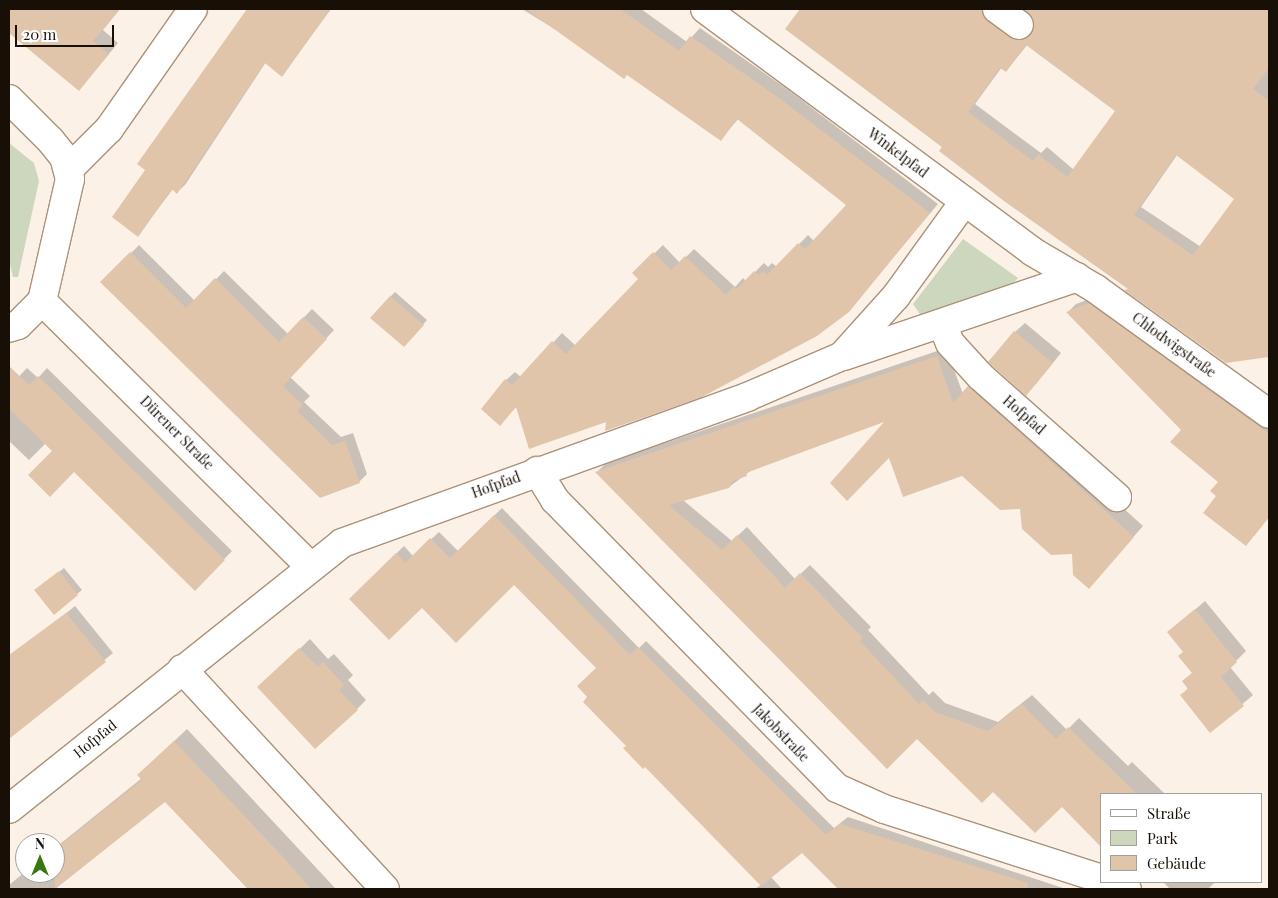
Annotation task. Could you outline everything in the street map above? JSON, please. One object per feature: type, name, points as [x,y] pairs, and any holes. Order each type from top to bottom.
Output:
[{"type":"street","points":[[69,169],[109,129],[192,9]]},
{"type":"street","points":[[997,9],[1019,25]]},
{"type":"street","name":"Winkelpfad","points":[[721,13],[964,202],[1033,252],[1077,277]]},
{"type":"street","points":[[9,99],[51,141],[69,169],[69,190],[42,301],[13,326]]},
{"type":"street","name":"Hofpfad","points":[[842,356],[896,296],[964,202]]},
{"type":"street","name":"Hofpfad","points":[[9,809],[342,542],[747,397],[842,356],[942,324],[1077,277]]},
{"type":"street","name":"Chlodwigstraße","points":[[1077,277],[1266,404]]},
{"type":"street","name":"Dürener Straße","points":[[42,301],[311,567]]},
{"type":"street","name":"Hofpfad","points":[[942,324],[950,343],[980,376],[1117,497]]},
{"type":"street","name":"Jakobstraße","points":[[537,471],[556,500],[837,788],[877,807],[1100,878]]},
{"type":"street","points":[[182,670],[385,889]]},
{"type":"street","points":[[1112,883],[1127,889]]},
{"type":"green space","points":[[9,143],[34,163],[39,181],[18,277],[13,277],[9,260]]},
{"type":"green space","points":[[963,239],[1018,278],[1012,285],[922,317],[913,304]]},
{"type":"building","points":[[9,9],[120,9],[93,41],[109,54],[79,91],[9,33]]},
{"type":"building","points":[[247,9],[330,9],[282,77],[265,63],[177,194],[172,189],[138,237],[112,217],[145,170],[137,164]]},
{"type":"building","points":[[526,9],[620,9],[679,51],[690,36],[779,98],[930,213],[849,312],[817,336],[700,398],[605,431],[606,422],[529,449],[516,407],[500,426],[481,409],[505,379],[512,385],[552,341],[566,354],[638,279],[632,273],[653,252],[671,270],[685,256],[726,295],[734,286],[737,289],[754,271],[759,275],[763,271],[767,275],[798,243],[805,249],[846,205],[737,119],[721,141],[627,75],[624,79]]},
{"type":"building","points":[[800,9],[982,9],[988,22],[1018,41],[1031,35],[1034,27],[1033,18],[1023,9],[1269,9],[1269,68],[1253,89],[1269,101],[1269,357],[1226,363],[1124,290],[1128,289],[1004,201],[939,151],[942,147],[785,29]],"holes":[[[1026,45],[1115,111],[1067,177],[1038,154],[1033,161],[968,112],[1000,68],[1006,72]],[[1176,155],[1234,199],[1193,255],[1134,215]]]},
{"type":"building","points":[[130,252],[186,308],[215,278],[279,342],[303,317],[327,339],[283,386],[303,405],[297,411],[332,445],[345,441],[360,483],[320,498],[100,282]]},
{"type":"building","points":[[390,296],[424,325],[404,347],[370,318]]},
{"type":"building","points":[[1089,303],[1269,434],[1269,517],[1246,546],[1203,513],[1216,496],[1210,491],[1218,482],[1170,442],[1181,430],[1066,312]]},
{"type":"building","points":[[1014,331],[1053,363],[1026,396],[988,362]]},
{"type":"building","points":[[937,356],[953,403],[968,386],[1134,537],[1089,589],[1073,575],[1072,554],[1051,555],[1022,529],[1020,509],[1000,510],[962,476],[903,497],[889,458],[847,501],[830,483],[884,422],[746,473],[747,476],[733,481],[729,488],[669,505],[722,550],[737,535],[785,588],[800,573],[863,638],[860,641],[919,704],[923,700],[935,712],[988,731],[1022,704],[1056,739],[1068,727],[1136,793],[1100,793],[1100,846],[1062,807],[1035,833],[993,792],[982,803],[917,739],[887,769],[595,472]]},
{"type":"building","points":[[9,366],[29,385],[38,376],[225,560],[195,591],[74,472],[50,497],[28,475],[52,451],[9,409]]},
{"type":"building","points":[[494,515],[630,655],[638,647],[826,835],[840,824],[1028,883],[1027,889],[838,889],[802,853],[761,886],[645,767],[643,769],[623,748],[626,746],[583,702],[587,697],[577,686],[596,668],[514,585],[456,643],[422,608],[389,640],[349,599],[396,553],[405,563],[430,538],[450,558]]},
{"type":"building","points":[[59,571],[78,595],[54,615],[34,590]]},
{"type":"building","points":[[1195,609],[1237,662],[1221,677],[1244,706],[1210,733],[1180,695],[1188,689],[1182,681],[1192,673],[1178,656],[1183,652],[1167,632]]},
{"type":"building","points":[[66,613],[106,662],[9,739],[9,655]]},
{"type":"building","points":[[299,648],[318,667],[323,662],[344,685],[339,690],[358,710],[315,749],[257,687]]},
{"type":"building","points":[[174,741],[311,889],[248,889],[165,802],[65,881],[65,841],[142,780],[137,775]]},
{"type":"building","points":[[55,883],[63,883],[55,889]]}]
